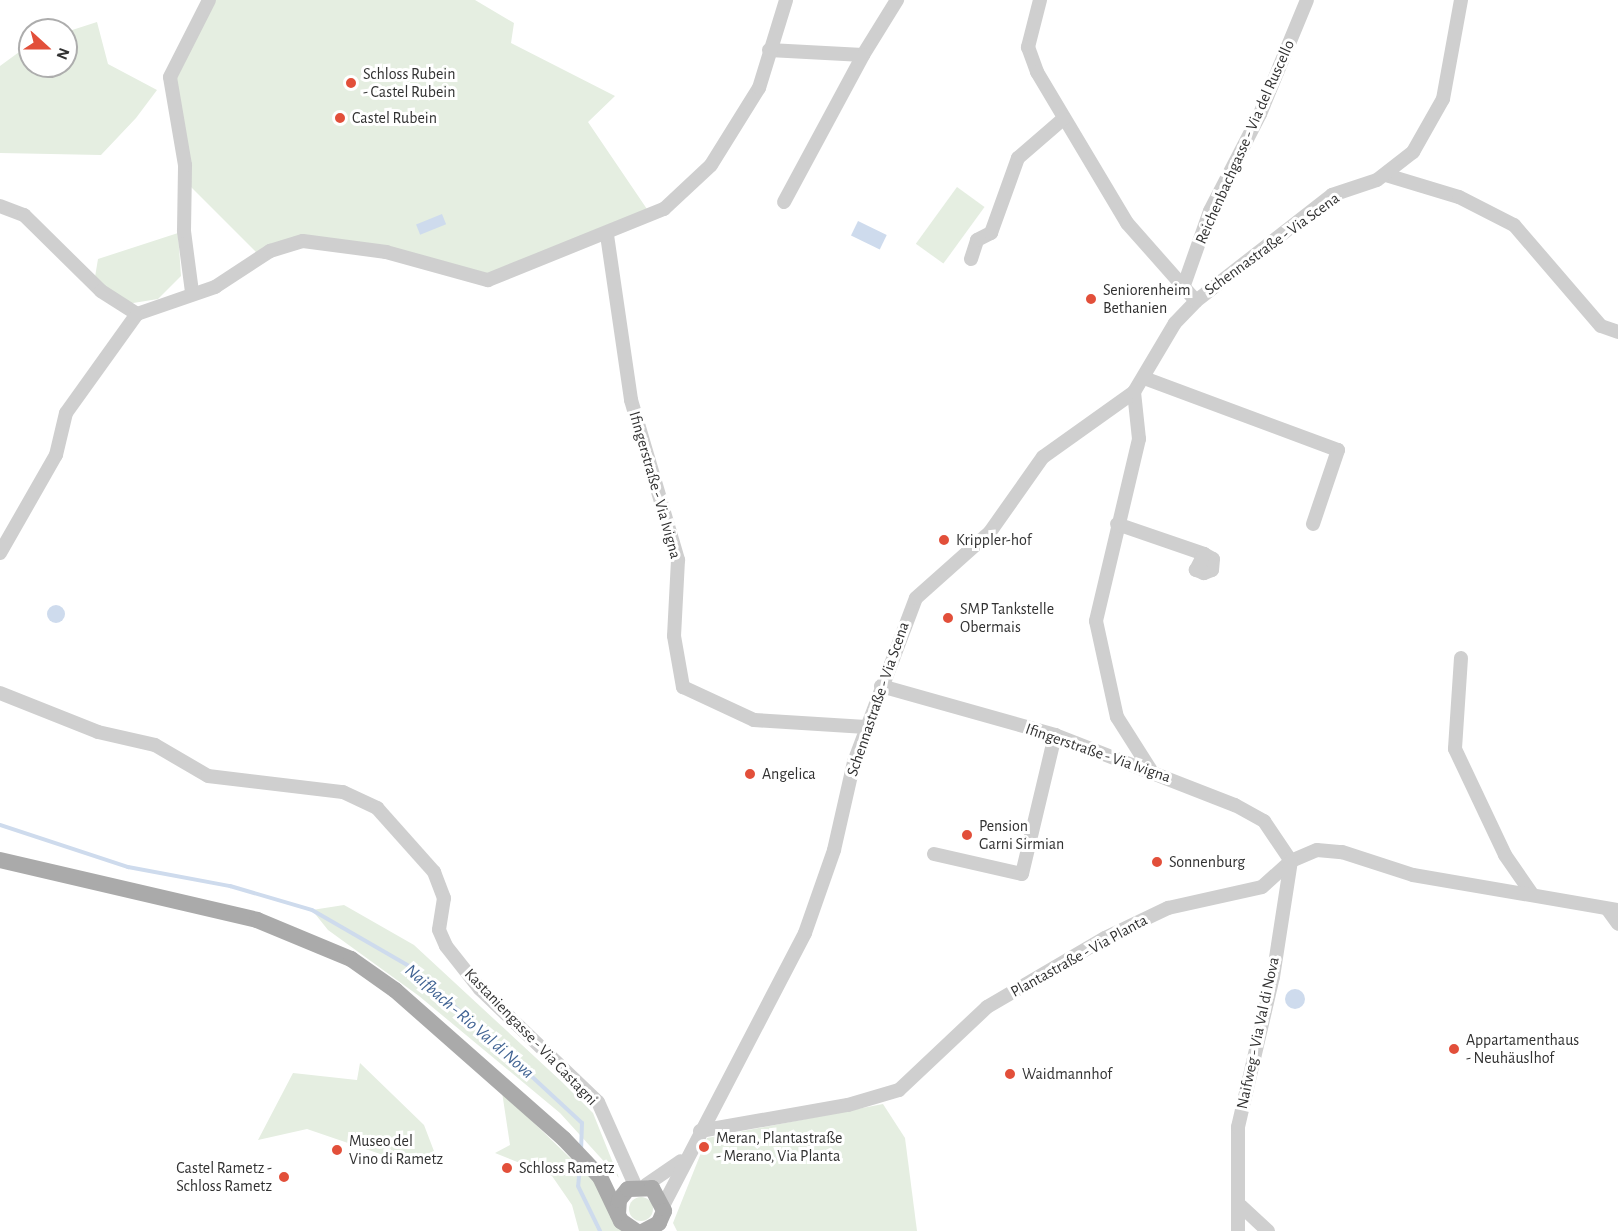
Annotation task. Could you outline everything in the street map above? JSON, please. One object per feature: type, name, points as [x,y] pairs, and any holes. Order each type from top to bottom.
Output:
[{"type":"main road","points":[[0,860],[257,920],[318,942],[395,990],[564,1139],[645,1225]]},
{"type":"main road","points":[[598,1174],[637,1186]]},
{"type":"main road","points":[[637,1186],[645,1225]]},
{"type":"main road","points":[[637,1186],[619,1200],[645,1225]]},
{"type":"street","points":[[192,292],[184,231],[185,165],[170,77],[209,0]]},
{"type":"street","points":[[0,553],[56,455],[66,413],[137,314],[192,292],[215,287],[270,251],[303,241],[386,252],[488,280],[607,235],[664,208],[711,165],[759,88],[786,0]]},
{"type":"street","points":[[784,202],[863,55],[897,0]]},
{"type":"street","points":[[1040,0],[1028,47],[1063,119],[1128,223],[1196,301]]},
{"type":"street","name":"Reichenbachgasse - Via del Ruscello","points":[[1184,285],[1210,212],[1260,114],[1307,0]]},
{"type":"street","name":"Schennastraße - Via Scena","points":[[645,1225],[700,1131],[805,933],[866,727],[916,598],[990,532],[1043,457],[1134,392],[1175,323],[1196,301],[1332,195],[1386,175],[1428,132],[1443,99],[1461,0]]},
{"type":"street","points":[[769,50],[863,55]]},
{"type":"street","points":[[971,259],[977,240],[991,233],[1018,158],[1063,119]]},
{"type":"street","points":[[1386,175],[1459,197],[1514,225],[1601,326],[1618,332]]},
{"type":"street","points":[[0,206],[24,215],[101,291],[137,314]]},
{"type":"street","name":"Ifingerstraße - Via Ivigna","points":[[607,235],[631,400],[678,560],[674,636],[680,681],[694,696],[754,720],[866,727]]},
{"type":"street","points":[[1144,378],[1338,450],[1313,524]]},
{"type":"street","points":[[1134,392],[1139,439],[1117,524],[1096,621],[1117,717],[1152,770]]},
{"type":"street","points":[[1117,524],[1204,554]]},
{"type":"street","points":[[1461,658],[1455,749],[1505,855],[1532,894]]},
{"type":"street","name":"Ifingerstraße - Via Ivigna","points":[[881,686],[1055,735],[1152,770],[1264,821],[1291,861]]},
{"type":"street","name":"Kastaniengasse - Via Castagni","points":[[0,693],[98,732],[155,746],[208,776],[343,792],[376,808],[434,872],[444,898],[439,930],[446,946],[480,989],[598,1102],[637,1186]]},
{"type":"street","points":[[934,854],[1022,873],[1055,735]]},
{"type":"street","name":"Plantastraße - Via Planta","points":[[700,1131],[868,1099],[899,1089],[939,1057],[987,1007],[1105,938],[1168,908],[1262,887],[1291,861],[1317,850],[1342,852],[1413,875],[1613,910]]},
{"type":"street","name":"Naifweg - Via Val di Nova","points":[[1238,1231],[1241,1206],[1238,1127],[1273,977],[1291,861]]},
{"type":"street","points":[[1613,910],[1618,924]]},
{"type":"street","name":"Schennastraße - Via Scena","points":[[637,1186],[685,1157]]},
{"type":"street","points":[[1241,1206],[1268,1231]]},
{"type":"shaded area","points":[[209,0],[475,0],[514,23],[511,43],[615,96],[588,122],[651,215],[488,280],[431,263],[303,241],[261,257],[185,181],[170,77]]},
{"type":"shaded area","points":[[97,22],[108,64],[157,90],[136,118],[101,155],[0,153],[0,66],[18,53],[18,78],[78,78],[78,28]]},
{"type":"shaded area","points":[[957,187],[985,207],[943,264],[916,244]]},
{"type":"shaded area","points":[[178,233],[181,276],[158,299],[127,304],[95,277],[98,259]]},
{"type":"shaded area","points":[[344,905],[414,945],[562,1082],[593,1113],[619,1178],[560,1113],[419,996],[328,930],[312,910]]},
{"type":"shaded area","points":[[360,1063],[424,1125],[437,1159],[386,1156],[307,1129],[258,1140],[293,1073],[357,1080]]},
{"type":"shaded area","points":[[502,1092],[599,1186],[624,1231],[579,1231],[572,1205],[552,1176],[495,1153],[510,1145]]},
{"type":"shaded area","points":[[883,1104],[905,1138],[917,1231],[677,1231],[673,1223],[707,1138]]},
{"type":"shaded area","points":[[641,1197],[646,1198],[652,1204],[652,1214],[646,1220],[641,1221],[636,1220],[630,1214],[629,1209],[630,1204],[636,1198]]},
{"type":"water","points":[[442,214],[446,224],[420,235],[416,224]]},
{"type":"water","points":[[858,221],[887,235],[880,249],[851,235]]},
{"type":"water","points":[[52,605],[60,605],[65,610],[63,621],[52,623],[47,618],[47,610]]},
{"type":"water","points":[[1295,989],[1302,992],[1305,999],[1302,1006],[1295,1009],[1288,1006],[1285,999],[1288,992]]},
{"type":"waterway","name":"Naifbach - Rio Val di Nova","points":[[0,825],[128,867],[230,886],[312,910],[409,966],[582,1123],[581,1148]]},
{"type":"waterway","name":"Naifbach - Rio Val di Nova","points":[[580,1165],[578,1186],[600,1231]]},
{"type":"place","name":"Schloss Rubein - Castel Rubein","points":[[351,83]]},
{"type":"place","name":"Castel Rubein","points":[[340,118]]},
{"type":"place","name":"Seniorenheim Bethanien","points":[[1091,299]]},
{"type":"place","name":"Krippler-hof","points":[[944,540]]},
{"type":"place","name":"SMP Tankstelle Obermais","points":[[948,618]]},
{"type":"place","name":"Angelica","points":[[750,774]]},
{"type":"place","name":"Pension Garni Sirmian","points":[[967,835]]},
{"type":"place","name":"Sonnenburg","points":[[1157,862]]},
{"type":"place","name":"Appartamenthaus - Neuhäuslhof","points":[[1454,1049]]},
{"type":"place","name":"Waidmannhof","points":[[1010,1074]]},
{"type":"place","name":"Meran, Plantastraße - Merano, Via Planta","points":[[704,1147]]},
{"type":"place","name":"Museo del Vino di Rametz","points":[[337,1150]]},
{"type":"place","name":"Schloss Rametz","points":[[507,1168]]},
{"type":"place","name":"Castel Rametz - Schloss Rametz","points":[[284,1177]]}]
